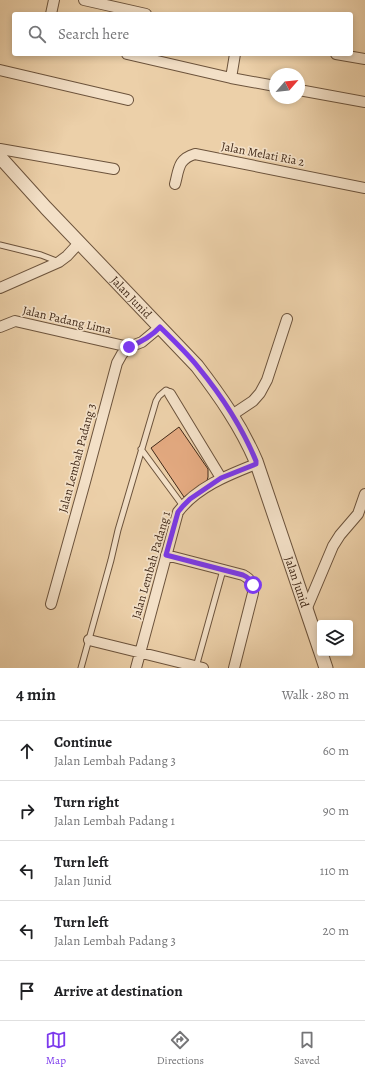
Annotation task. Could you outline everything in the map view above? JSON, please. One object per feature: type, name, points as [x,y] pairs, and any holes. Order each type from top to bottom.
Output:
[{"type":"street","points":[[51,12],[54,0]]},
{"type":"street","points":[[84,0],[137,12]]},
{"type":"street","points":[[136,56],[231,78],[269,85]]},
{"type":"street","points":[[231,78],[235,56]]},
{"type":"street","points":[[348,56],[365,59]]},
{"type":"street","points":[[0,70],[128,100]]},
{"type":"street","points":[[305,91],[365,102]]},
{"type":"street","points":[[0,149],[114,169]]},
{"type":"street","name":"Jalan Melati Ria 2","points":[[175,184],[180,163],[187,156],[195,154],[365,188]]},
{"type":"street","name":"Jalan Junid","points":[[0,157],[77,245],[156,331],[197,366],[216,391],[247,441],[317,641]]},
{"type":"street","points":[[0,288],[63,259],[77,245]]},
{"type":"street","points":[[232,416],[253,401],[260,393],[267,380],[287,319]]},
{"type":"street","name":"Jalan Padang Lima","points":[[0,327],[15,321],[129,347]]},
{"type":"street","name":"Jalan Lembah Padang 3","points":[[50,604],[117,363],[122,354],[129,347],[142,342],[156,331]]},
{"type":"street","points":[[170,394],[221,478]]},
{"type":"street","name":"Jalan Lembah Padang 1","points":[[136,668],[178,512],[190,499],[221,478],[256,464]]},
{"type":"street","points":[[306,610],[333,546],[340,535],[358,514],[365,494]]},
{"type":"street","points":[[166,555],[248,577],[252,581],[252,593],[234,668]]},
{"type":"street","points":[[89,640],[140,651],[198,667]]},
{"type":"street","points":[[322,656],[326,668]]},
{"type":"lane","points":[[0,244],[41,255],[63,259]]},
{"type":"lane","points":[[81,668],[118,530],[156,401],[166,390],[170,394]]},
{"type":"lane","points":[[141,449],[183,506]]},
{"type":"lane","points":[[198,667],[223,570]]},
{"type":"building","points":[[179,427],[208,469],[207,481],[184,497],[151,448]]},
{"type":"route","points":[[129,347],[142,342],[160,327],[197,366],[216,391],[247,441],[256,461],[256,464],[221,478],[190,499],[183,506],[178,512],[166,555],[243,575],[252,581],[253,585]]}]
